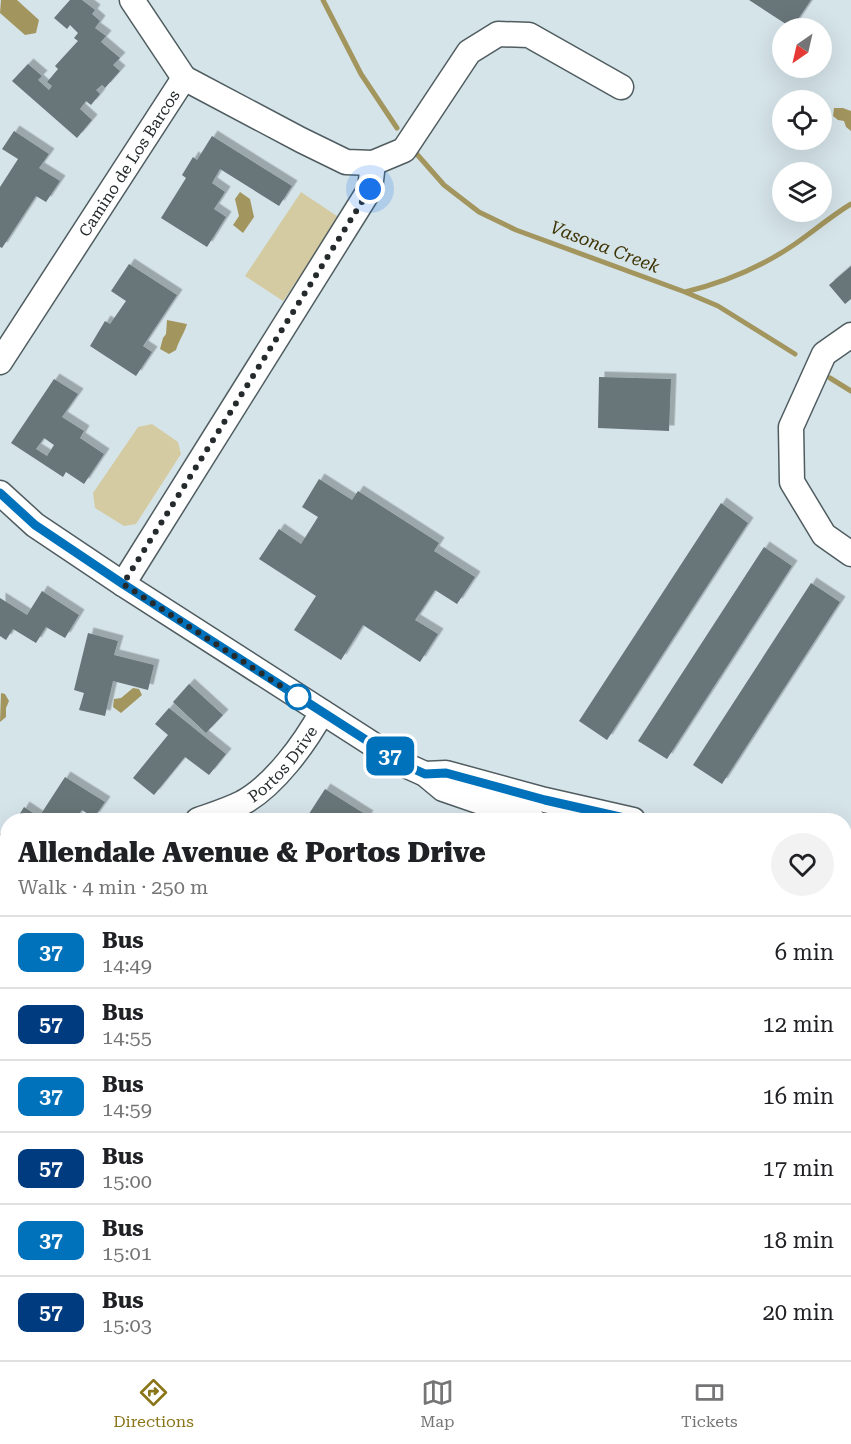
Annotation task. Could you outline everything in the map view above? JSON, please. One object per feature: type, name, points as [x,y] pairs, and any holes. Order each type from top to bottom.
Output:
[{"type":"street","points":[[132,0],[184,78]]},
{"type":"street","name":"Camino de Los Barcos","points":[[0,362],[184,78],[346,162],[373,163],[405,150],[469,52],[498,34],[530,35],[621,87]]},
{"type":"street","points":[[123,584],[370,189],[373,163]]},
{"type":"street","points":[[851,335],[824,354],[791,427],[792,482],[824,535],[851,554]]},
{"type":"street","points":[[0,493],[35,525],[123,584],[405,765],[425,774],[443,789],[513,813]]},
{"type":"street","name":"Portos Drive","points":[[216,813],[243,802],[271,781],[311,733],[322,712]]},
{"type":"street","points":[[425,774],[446,773],[602,813]]},
{"type":"shaded area","points":[[1,0],[17,0],[39,20],[36,33],[25,35],[0,13]]},
{"type":"shaded area","points":[[834,108],[851,111],[851,131],[846,127],[844,121],[833,116]]},
{"type":"shaded area","points":[[240,192],[250,199],[254,217],[243,233],[233,225],[239,216],[235,199]]},
{"type":"shaded area","points":[[301,192],[340,218],[283,301],[245,276]]},
{"type":"shaded area","points":[[167,320],[187,324],[176,350],[169,354],[160,349],[166,334]]},
{"type":"shaded area","points":[[152,424],[178,442],[181,454],[136,524],[124,526],[95,508],[93,493],[138,427]]},
{"type":"shaded area","points":[[133,688],[139,689],[142,695],[121,713],[113,707],[114,699],[121,698]]},
{"type":"shaded area","points":[[1,693],[5,694],[9,701],[6,717],[0,722]]},
{"type":"building","points":[[70,0],[82,0],[95,10],[92,14],[100,21],[95,28],[106,36],[101,42],[120,58],[113,65],[120,71],[105,88],[102,85],[96,90],[100,94],[91,105],[86,101],[80,109],[92,120],[77,138],[12,81],[28,64],[42,76],[38,80],[49,90],[52,86],[47,82],[58,69],[55,66],[78,41],[74,38],[78,33],[70,25],[67,29],[54,18]]},
{"type":"building","points":[[749,0],[811,0],[799,18],[777,18]]},
{"type":"building","points":[[14,131],[49,154],[39,168],[60,181],[46,202],[36,196],[2,248],[0,247],[0,187],[18,159],[2,149]]},
{"type":"building","points":[[212,136],[292,186],[279,206],[220,169],[212,183],[225,192],[214,209],[226,217],[207,247],[161,218],[186,178],[182,175],[193,157],[197,160]]},
{"type":"building","points":[[129,264],[177,295],[143,346],[152,352],[136,376],[90,346],[105,321],[110,324],[126,301],[111,291]]},
{"type":"building","points":[[851,266],[851,299],[845,304],[829,285]]},
{"type":"building","points":[[599,377],[671,379],[669,431],[598,428]]},
{"type":"building","points":[[54,379],[78,394],[62,417],[84,431],[80,438],[104,454],[84,484],[66,472],[63,477],[11,443]],"holes":[[[44,438],[54,445],[47,456],[36,449]]]},
{"type":"building","points":[[319,479],[352,500],[358,491],[439,543],[434,551],[475,577],[457,604],[435,590],[415,620],[438,634],[420,662],[363,625],[341,660],[294,630],[316,596],[259,559],[279,529],[301,544],[318,517],[302,507]]},
{"type":"building","points":[[721,503],[748,523],[607,740],[579,721]]},
{"type":"building","points":[[764,547],[792,566],[667,759],[638,741]]},
{"type":"building","points":[[811,583],[840,602],[722,784],[693,765]]},
{"type":"building","points":[[42,591],[79,615],[65,638],[46,627],[36,643],[13,629],[6,640],[0,636],[0,598],[27,615]]},
{"type":"building","points":[[88,633],[118,641],[114,655],[154,665],[148,690],[113,681],[105,716],[79,710],[84,693],[74,690]]},
{"type":"building","points":[[189,684],[223,715],[206,733],[173,702]]},
{"type":"building","points":[[169,708],[226,754],[209,775],[185,757],[154,795],[133,778],[168,735],[155,724]]},
{"type":"building","points":[[65,777],[105,802],[97,813],[86,813],[82,810],[80,813],[42,813]]},
{"type":"building","points":[[325,789],[363,813],[310,813]]},
{"type":"building","points":[[24,807],[33,813],[20,813]]},
{"type":"waterway","name":"Vasona Creek","points":[[323,0],[361,74],[397,128]]},
{"type":"waterway","name":"Vasona Creek","points":[[415,152],[444,185],[479,212],[516,230],[718,306],[795,354]]},
{"type":"waterway","points":[[685,292],[715,284],[756,267],[795,244],[851,204]]},
{"type":"waterway","name":"Vasona Creek","points":[[830,378],[851,391]]},
{"type":"bus line","name":"37","points":[[0,493],[35,525],[169,615],[405,765],[425,774],[446,773],[603,813]]},
{"type":"route","points":[[298,697],[123,584],[370,189]]}]
